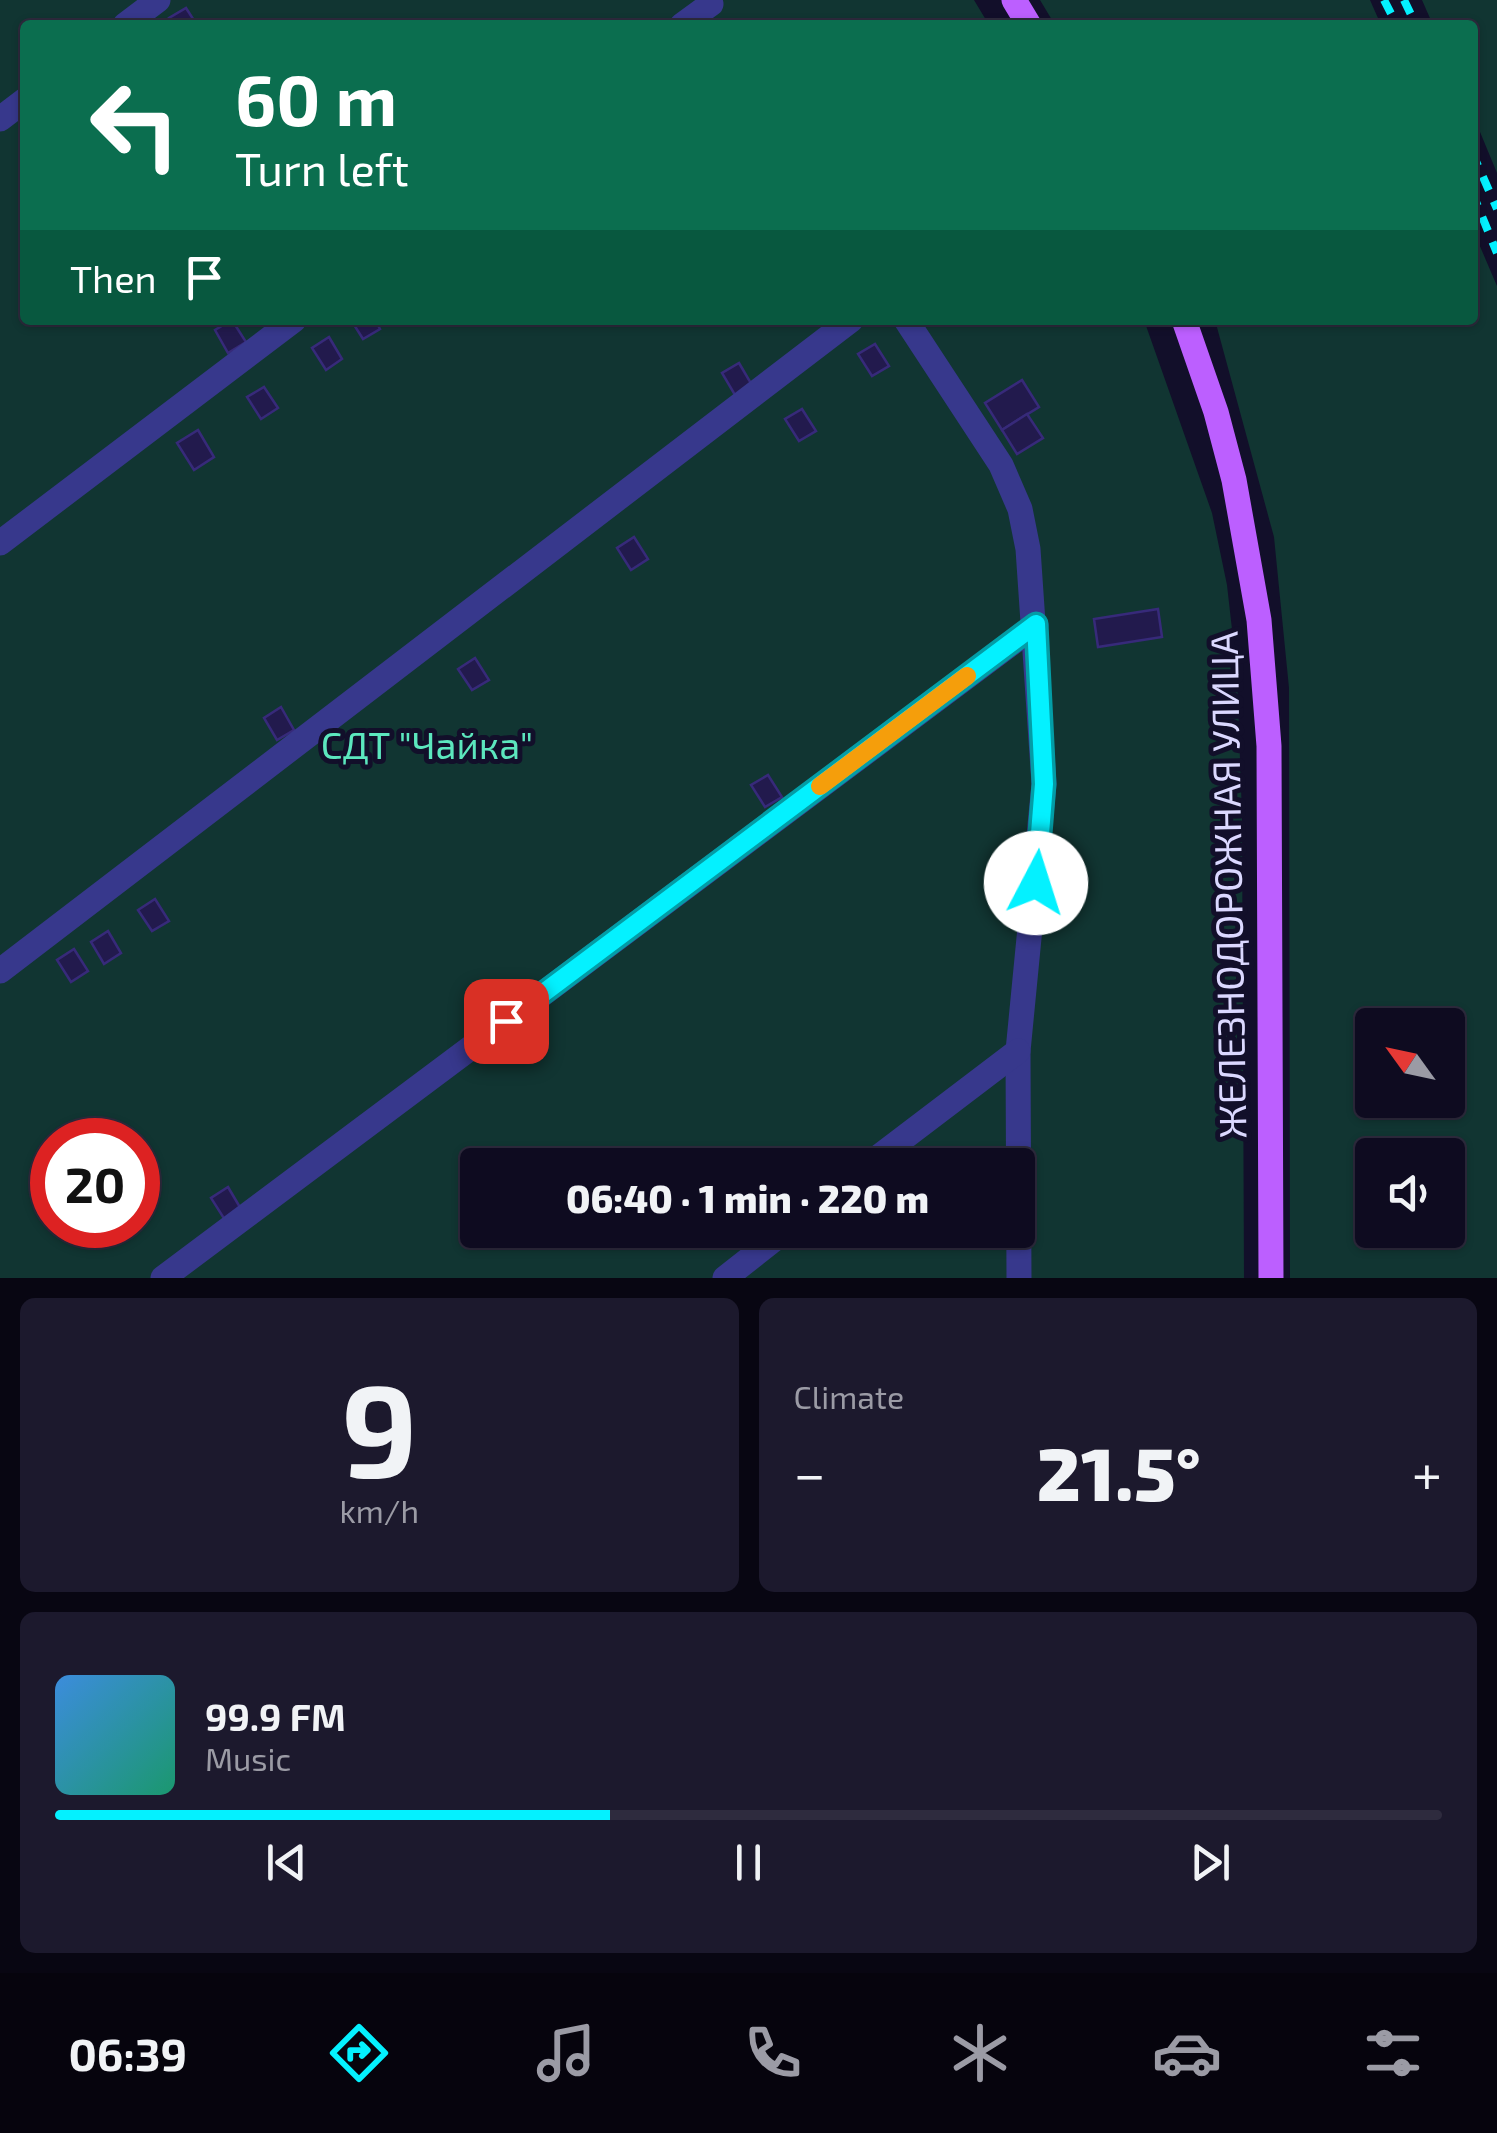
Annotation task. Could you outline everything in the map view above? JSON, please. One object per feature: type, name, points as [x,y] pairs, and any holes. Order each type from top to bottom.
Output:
[{"type":"main road","name":"ЖЕЛЕЗНОДОРОЖНАЯ УЛИЦА","points":[[1186,325],[1216,412],[1234,480],[1254,575],[1260,634],[1269,746],[1272,1278]]},
{"type":"lane","points":[[131,20],[158,0]]},
{"type":"lane","points":[[0,119],[20,104]]},
{"type":"lane","points":[[0,543],[287,325]]},
{"type":"lane","points":[[0,971],[514,582],[845,325]]},
{"type":"lane","points":[[909,325],[1000,465],[1020,508],[1036,624],[1044,784],[1018,1051],[1019,1278]]},
{"type":"lane","points":[[163,1278],[1036,624]]},
{"type":"lane","points":[[890,1148],[1018,1051]]},
{"type":"lane","points":[[725,1278],[763,1248]]},
{"type":"green space","name":"СДТ \"Чайка\"","points":[[0,0],[974,0],[986,20],[20,20],[20,325],[1146,325],[1212,513],[1227,585],[1237,674],[1242,816],[1244,1278],[0,1278]]},
{"type":"green space","points":[[1040,0],[1370,0],[1379,20],[1052,20]]},
{"type":"green space","points":[[1422,0],[1497,0],[1497,173],[1478,127],[1478,20],[1431,20]]},
{"type":"green space","points":[[1478,242],[1497,286],[1497,1278],[1290,1278],[1289,688],[1274,537],[1216,325],[1478,325]]},
{"type":"building","points":[[186,8],[194,20],[170,20]]},
{"type":"building","points":[[235,325],[246,342],[228,353],[215,330]]},
{"type":"building","points":[[354,325],[378,325],[380,329],[363,339]]},
{"type":"building","points":[[329,337],[342,359],[326,370],[312,348]]},
{"type":"building","points":[[875,344],[889,366],[872,376],[858,354]]},
{"type":"building","points":[[739,363],[752,385],[735,395],[722,373]]},
{"type":"building","points":[[1022,380],[1039,407],[1002,430],[985,403]]},
{"type":"building","points":[[264,387],[278,408],[261,419],[247,397]]},
{"type":"building","points":[[802,409],[816,431],[799,441],[785,419]]},
{"type":"building","points":[[1027,414],[1043,438],[1017,454],[1002,430]]},
{"type":"building","points":[[198,430],[214,457],[194,470],[177,443]]},
{"type":"building","points":[[634,537],[648,559],[631,570],[617,548]]},
{"type":"building","points":[[1158,609],[1162,637],[1098,647],[1094,619]]},
{"type":"building","points":[[475,658],[489,680],[472,690],[458,669]]},
{"type":"building","points":[[281,707],[294,730],[277,740],[264,718]]},
{"type":"building","points":[[768,775],[782,797],[765,807],[751,785]]},
{"type":"building","points":[[155,899],[169,921],[152,931],[138,910]]},
{"type":"building","points":[[108,931],[121,953],[104,964],[91,942]]},
{"type":"building","points":[[74,949],[88,971],[71,982],[57,960]]},
{"type":"building","points":[[228,1187],[241,1209],[225,1220],[211,1198]]},
{"type":"railway","points":[[1384,0],[1394,20]]},
{"type":"railway","points":[[1404,0],[1414,20]]},
{"type":"railway","points":[[1478,166],[1497,209]]},
{"type":"railway","points":[[1478,207],[1497,253]]},
{"type":"slow traffic","points":[[820,786],[967,676]]},
{"type":"route","points":[[506,1021],[1036,624],[1044,784],[1036,883]]}]
